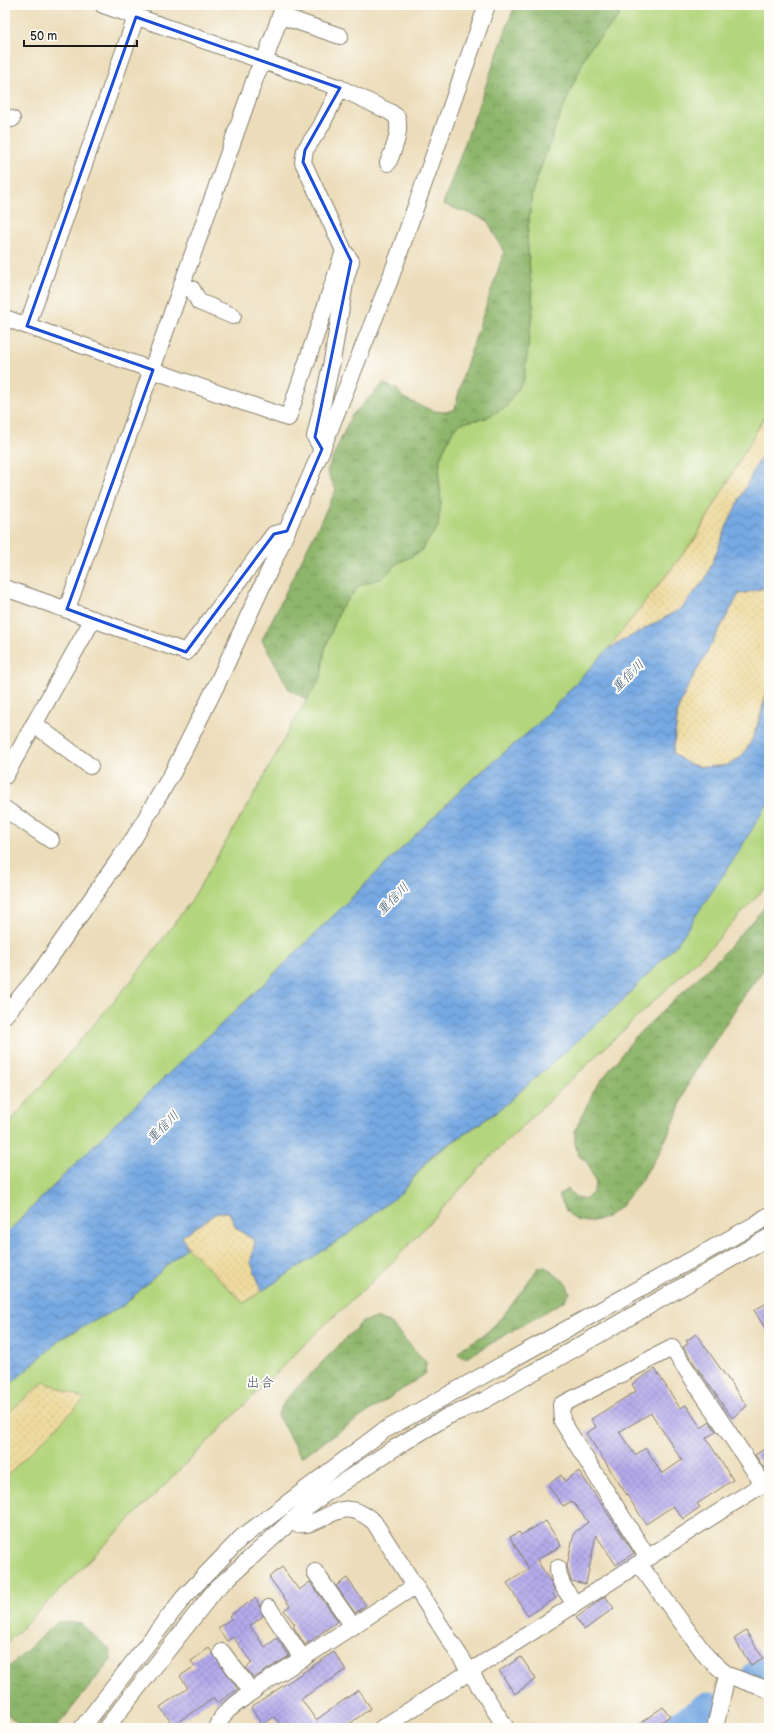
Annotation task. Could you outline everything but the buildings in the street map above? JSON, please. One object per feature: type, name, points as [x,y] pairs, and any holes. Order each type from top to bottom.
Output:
[{"type":"street","points":[[103,5],[340,88],[397,117],[399,125],[398,132],[388,163]]},
{"type":"street","points":[[5,1014],[36,978],[130,844],[173,772],[218,682],[287,531],[322,449],[389,282],[486,5]]},
{"type":"street","points":[[67,609],[153,370],[257,73],[264,62],[282,10],[340,36]]},
{"type":"street","points":[[27,326],[136,17]]},
{"type":"street","points":[[322,449],[315,437],[332,361],[346,277],[351,261],[344,251],[303,162],[305,150],[320,128],[340,88]]},
{"type":"street","points":[[5,318],[288,418],[344,251]]},
{"type":"street","points":[[183,285],[192,289],[199,302],[233,316]]},
{"type":"street","points":[[5,588],[186,652],[274,534],[287,531]]},
{"type":"street","points":[[5,776],[93,619]]},
{"type":"street","points":[[34,724],[90,766]]},
{"type":"street","points":[[5,809],[51,840]]},
{"type":"street","points":[[82,1728],[184,1597],[241,1538],[384,1431],[471,1382],[534,1349],[632,1292],[756,1224],[769,1215]]},
{"type":"street","points":[[106,1728],[177,1636],[216,1590],[316,1500],[448,1416],[485,1400],[769,1237]]},
{"type":"street","points":[[382,1728],[575,1604],[643,1561],[766,1482],[672,1348],[561,1405],[562,1421],[643,1561],[707,1657],[727,1675],[769,1690]]},
{"type":"street","points":[[290,1522],[297,1525],[307,1526],[338,1510],[349,1509],[359,1512],[374,1522],[471,1671],[506,1728]]},
{"type":"street","points":[[216,1590],[241,1538]]},
{"type":"street","points":[[558,1568],[558,1576],[575,1604]]},
{"type":"street","points":[[315,1572],[353,1626]]},
{"type":"street","points":[[217,1728],[228,1710],[252,1692],[415,1586]]},
{"type":"street","points":[[269,1608],[303,1659]]},
{"type":"street","points":[[222,1652],[252,1692]]},
{"type":"street","points":[[714,1728],[727,1675]]},
{"type":"highlighted area","points":[[136,17],[340,88],[305,150],[303,162],[351,261],[315,437],[322,449],[287,531],[274,534],[186,652],[67,609],[153,370],[27,326]]},
{"type":"green space","points":[[515,5],[623,5],[618,18],[588,50],[558,120],[532,192],[527,238],[533,307],[524,379],[506,407],[486,418],[461,423],[453,430],[440,458],[439,476],[441,502],[438,527],[420,552],[398,563],[382,578],[360,585],[340,609],[325,649],[321,677],[307,700],[289,689],[262,640],[336,490],[327,471],[351,416],[383,384],[397,389],[403,398],[433,411],[446,412],[455,409],[463,375],[504,252],[487,220],[443,204]]},
{"type":"green space","points":[[623,5],[769,5],[769,409],[695,539],[608,649],[537,725],[467,784],[266,982],[116,1123],[5,1235],[5,1128],[132,980],[191,901],[259,786],[291,726],[321,677],[325,649],[340,609],[360,585],[382,578],[398,563],[420,552],[441,502],[439,476],[440,458],[453,430],[461,423],[486,418],[533,307],[527,238],[532,192],[558,120],[588,50],[618,18]]},
{"type":"green space","points":[[769,801],[769,883],[711,947],[495,1152],[387,1268],[316,1333],[5,1645],[5,1389],[62,1338],[124,1305],[187,1247],[244,1303],[348,1234],[401,1193],[431,1157],[498,1111],[620,1003],[677,944]]},
{"type":"green space","points":[[769,902],[769,962],[743,997],[688,1083],[674,1122],[658,1155],[637,1186],[621,1206],[606,1218],[588,1222],[576,1220],[566,1211],[559,1195],[567,1189],[576,1197],[585,1199],[592,1194],[596,1183],[587,1162],[579,1156],[575,1144],[575,1131],[594,1090],[635,1037],[720,957]]},
{"type":"green space","points":[[544,1266],[566,1283],[570,1293],[564,1301],[466,1358],[461,1357],[458,1353],[460,1350],[485,1334],[502,1317],[538,1268]]},
{"type":"green space","points":[[377,1318],[389,1322],[426,1362],[425,1374],[301,1457],[277,1415],[286,1399],[362,1322]]},
{"type":"green space","points":[[58,1621],[81,1624],[110,1650],[111,1660],[56,1728],[23,1728],[5,1712],[5,1671]]},
{"type":"sand","points":[[769,409],[769,444],[754,470],[729,521],[706,578],[682,608],[608,649],[695,539]]},
{"type":"sand","points":[[765,588],[769,591],[769,686],[754,735],[745,754],[728,765],[704,767],[685,763],[673,753],[678,709],[687,688],[739,594]]},
{"type":"sand","points":[[218,1212],[229,1212],[236,1228],[255,1241],[251,1262],[262,1291],[244,1303],[187,1247],[182,1236]]},
{"type":"sand","points":[[44,1382],[85,1399],[5,1477],[5,1416]]},
{"type":"water","name":"重信川","points":[[769,444],[769,591],[765,588],[739,594],[687,688],[678,709],[673,753],[687,763],[701,767],[725,766],[737,760],[751,743],[760,719],[769,686],[769,801],[736,856],[677,944],[620,1003],[498,1111],[431,1156],[401,1193],[348,1234],[262,1291],[251,1262],[255,1241],[236,1228],[229,1212],[218,1212],[182,1236],[187,1247],[124,1305],[62,1338],[5,1389],[5,1235],[116,1123],[266,982],[467,784],[537,725],[608,649],[682,608],[706,578],[729,521],[754,470]]},
{"type":"waterway","points":[[755,1675],[769,1666]]},
{"type":"waterway","points":[[673,1728],[708,1705]]},
{"type":"district","name":"出合","points":[[260,1382]]}]
